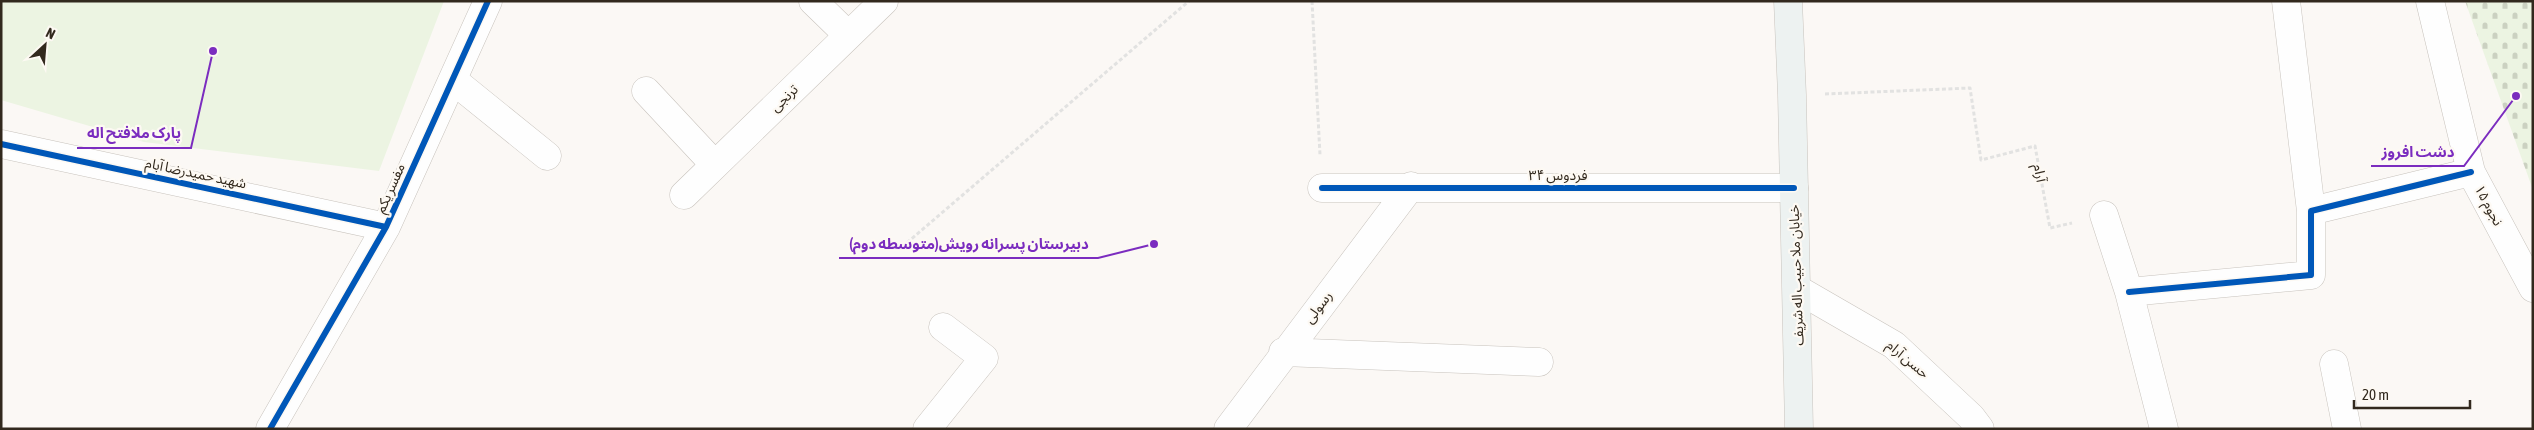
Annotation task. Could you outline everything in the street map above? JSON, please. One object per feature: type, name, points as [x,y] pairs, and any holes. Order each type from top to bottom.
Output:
[{"type":"main road","name":"خیابان ملا حبیب اله شریف","points":[[1788,1],[1797,289],[1799,429]]},
{"type":"street","name":"مفسر یکم","points":[[270,429],[386,227],[488,1]]},
{"type":"street","points":[[813,1],[848,36]]},
{"type":"street","name":"ترنجی","points":[[684,195],[884,1]]},
{"type":"street","points":[[2129,292],[2311,275],[2312,211],[2286,1]]},
{"type":"street","name":"نجوم ۱۵","points":[[2430,1],[2471,172],[2533,288]]},
{"type":"street","points":[[453,80],[547,156]]},
{"type":"street","points":[[646,91],[715,165]]},
{"type":"street","name":"شهید حمیدرضا آبام","points":[[1,144],[386,227]]},
{"type":"street","points":[[2312,211],[2471,172]]},
{"type":"street","name":"فردوس ۳۴","points":[[1322,188],[1410,186],[1794,188]]},
{"type":"street","name":"رسولی","points":[[1228,429],[1283,352],[1410,186]]},
{"type":"street","points":[[2104,215],[2129,292],[2164,429]]},
{"type":"street","name":"حسن آرام","points":[[1797,289],[1894,345],[1971,417],[1980,429]]},
{"type":"street","points":[[927,429],[984,358],[943,327]]},
{"type":"street","points":[[1283,352],[1539,362]]},
{"type":"street","points":[[2334,364],[2348,429]]},
{"type":"path","points":[[902,247],[1189,1]]},
{"type":"path","points":[[1312,1],[1322,188]]},
{"type":"green space","points":[[1,1],[444,1],[379,171],[144,142],[1,100]]},
{"type":"green space","points":[[2465,1],[2533,1],[2533,190]]},
{"type":"cycle path","points":[[270,429],[386,227],[488,1]]},
{"type":"cycle path","points":[[1,144],[386,227]]},
{"type":"cycle path","points":[[2129,292],[2311,275],[2311,211],[2471,172]]},
{"type":"cycle path","points":[[1322,188],[1794,188]]},
{"type":"place","name":"پارک ملافتح اله","points":[[213,51]]},
{"type":"place","name":"دشت افروز","points":[[2516,96]]},
{"type":"place","name":"دبیرستان پسرانه رویش(متوسطه دوم)","points":[[1154,244]]}]
